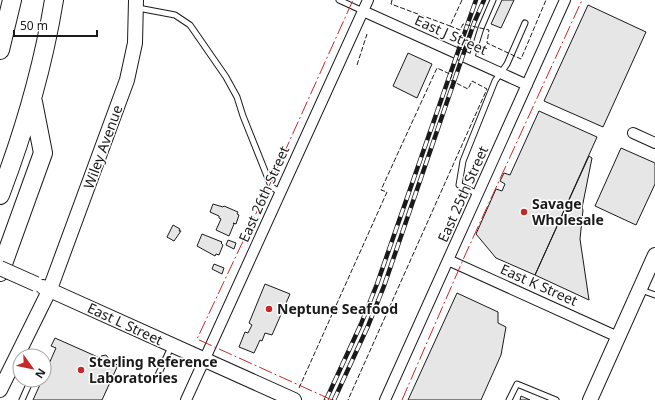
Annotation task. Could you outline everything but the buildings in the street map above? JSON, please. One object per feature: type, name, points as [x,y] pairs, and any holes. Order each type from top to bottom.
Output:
[{"type":"highway","points":[[0,50],[12,0]]},
{"type":"highway","points":[[0,195],[15,156],[32,98],[54,0]]},
{"type":"highway","points":[[0,272],[43,153],[32,98]]},
{"type":"street","name":"East 26th Street","points":[[186,400],[368,0]]},
{"type":"street","name":"East 25th Street","points":[[385,400],[566,0]]},
{"type":"street","name":"Wiley Avenue","points":[[0,390],[50,289],[127,80],[135,43],[136,4]]},
{"type":"street","name":"East J Street","points":[[363,11],[527,85]]},
{"type":"street","points":[[633,133],[655,143]]},
{"type":"street","points":[[590,400],[655,255]]},
{"type":"street","name":"East K Street","points":[[448,260],[618,336]]},
{"type":"street","name":"East L Street","points":[[0,268],[50,289],[291,399]]},
{"type":"lane","points":[[339,0],[363,11]]},
{"type":"lane","points":[[471,60],[481,28],[493,0]]},
{"type":"lane","points":[[136,4],[175,15],[190,25],[226,77],[237,97],[271,186],[280,193]]},
{"type":"lane","points":[[478,194],[459,185],[463,161],[496,81],[512,54],[525,23]]},
{"type":"lane","points":[[640,289],[655,295]]},
{"type":"lane","points":[[158,375],[172,345]]},
{"type":"lane","points":[[509,400],[516,384],[556,400]]},
{"type":"lane","points":[[22,400],[27,388]]},
{"type":"railway","points":[[326,400],[361,324],[377,284],[476,0]]},
{"type":"railway","points":[[334,400],[368,326],[384,286],[474,23],[484,0]]},
{"type":"fence","points":[[392,0],[391,4],[450,26]]},
{"type":"fence","points":[[462,0],[450,26],[460,30],[463,24],[489,30],[487,43],[521,59],[546,0]]},
{"type":"fence","points":[[357,65],[367,34]]},
{"type":"fence","points":[[299,388],[387,192],[381,190],[437,68],[452,75],[450,80],[468,89],[472,81],[487,89],[348,400]]},
{"type":"power","points":[[332,400],[197,339],[276,171],[353,0]]},
{"type":"power","points":[[402,400],[466,253],[582,0]]},
{"type":"place","name":"Savage Wholesale","points":[[524,212]]},
{"type":"place","name":"Neptune Seafood","points":[[269,309]]},
{"type":"place","name":"Sterling Reference Laboratories","points":[[81,370]]}]
